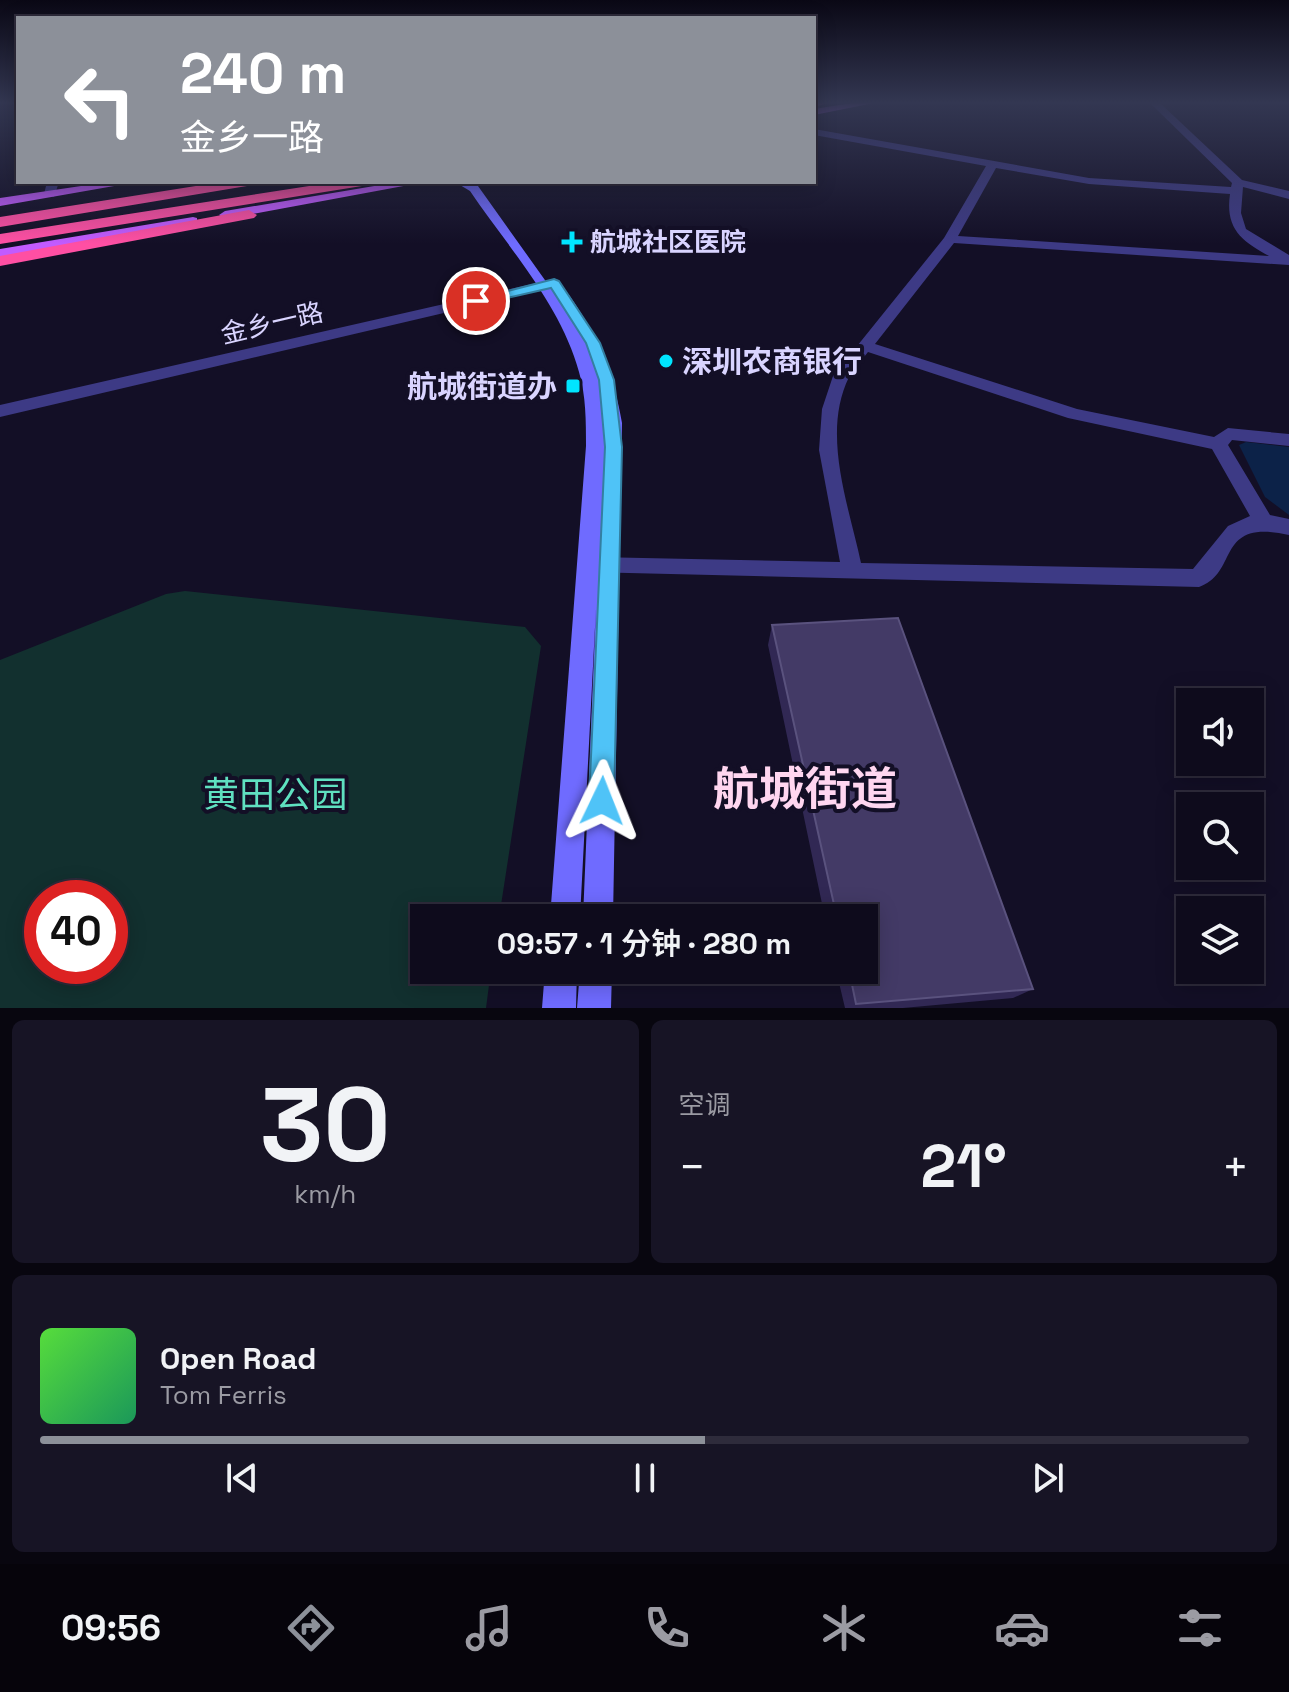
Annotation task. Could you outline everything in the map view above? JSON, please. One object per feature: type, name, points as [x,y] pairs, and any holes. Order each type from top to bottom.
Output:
[{"type":"highway","points":[[0,210],[157,184]]},
{"type":"highway","points":[[0,222],[235,184]]},
{"type":"highway","points":[[0,239],[349,184]]},
{"type":"highway","points":[[134,231],[260,198]]},
{"type":"highway","points":[[0,261],[197,226],[306,202]]},
{"type":"main road","points":[[0,202],[51,188],[104,184]]},
{"type":"main road","points":[[0,253],[408,184]]},
{"type":"street","points":[[911,150],[1114,183],[1237,186],[1289,195]]},
{"type":"street","points":[[1201,150],[1237,186]]},
{"type":"street","points":[[852,570],[828,450],[831,409],[841,376],[950,239],[992,165]]},
{"type":"street","points":[[465,184],[474,189],[588,334],[606,380],[614,447],[598,904]]},
{"type":"street","points":[[487,184],[547,285],[572,334],[590,382],[595,446],[566,904]]},
{"type":"street","points":[[1237,186],[1232,215],[1240,232],[1289,261]]},
{"type":"street","points":[[950,239],[1289,261]]},
{"type":"street","name":"金乡一路","points":[[0,411],[547,285]]},
{"type":"street","points":[[865,346],[1074,414],[1218,444],[1262,519]]},
{"type":"street","points":[[1218,444],[1228,434],[1289,440]]},
{"type":"street","points":[[587,566],[1199,578],[1243,523],[1262,519],[1289,527]]},
{"type":"street","points":[[559,1008],[560,984]]},
{"type":"street","points":[[594,1008],[595,984]]},
{"type":"green space","name":"黄田公园","points":[[185,591],[525,627],[541,646],[501,904],[410,904],[410,984],[489,984],[486,1008],[0,1008],[0,660],[166,594]]},
{"type":"water","points":[[1246,442],[1289,447],[1289,515],[1265,497],[1239,445]]},
{"type":"building","points":[[898,618],[1033,989],[856,1004],[852,984],[878,984],[878,904],[834,904],[772,625]]},
{"type":"place","name":"航城社区医院","points":[[572,242]]},
{"type":"place","name":"深圳农商银行","points":[[666,361]]},
{"type":"place","name":"航城街道办","points":[[573,386]]},
{"type":"district","name":"航城街道","points":[[805,789]]},
{"type":"route","points":[[476,301],[554,283],[584,326],[606,380],[614,447],[602,801]]}]
